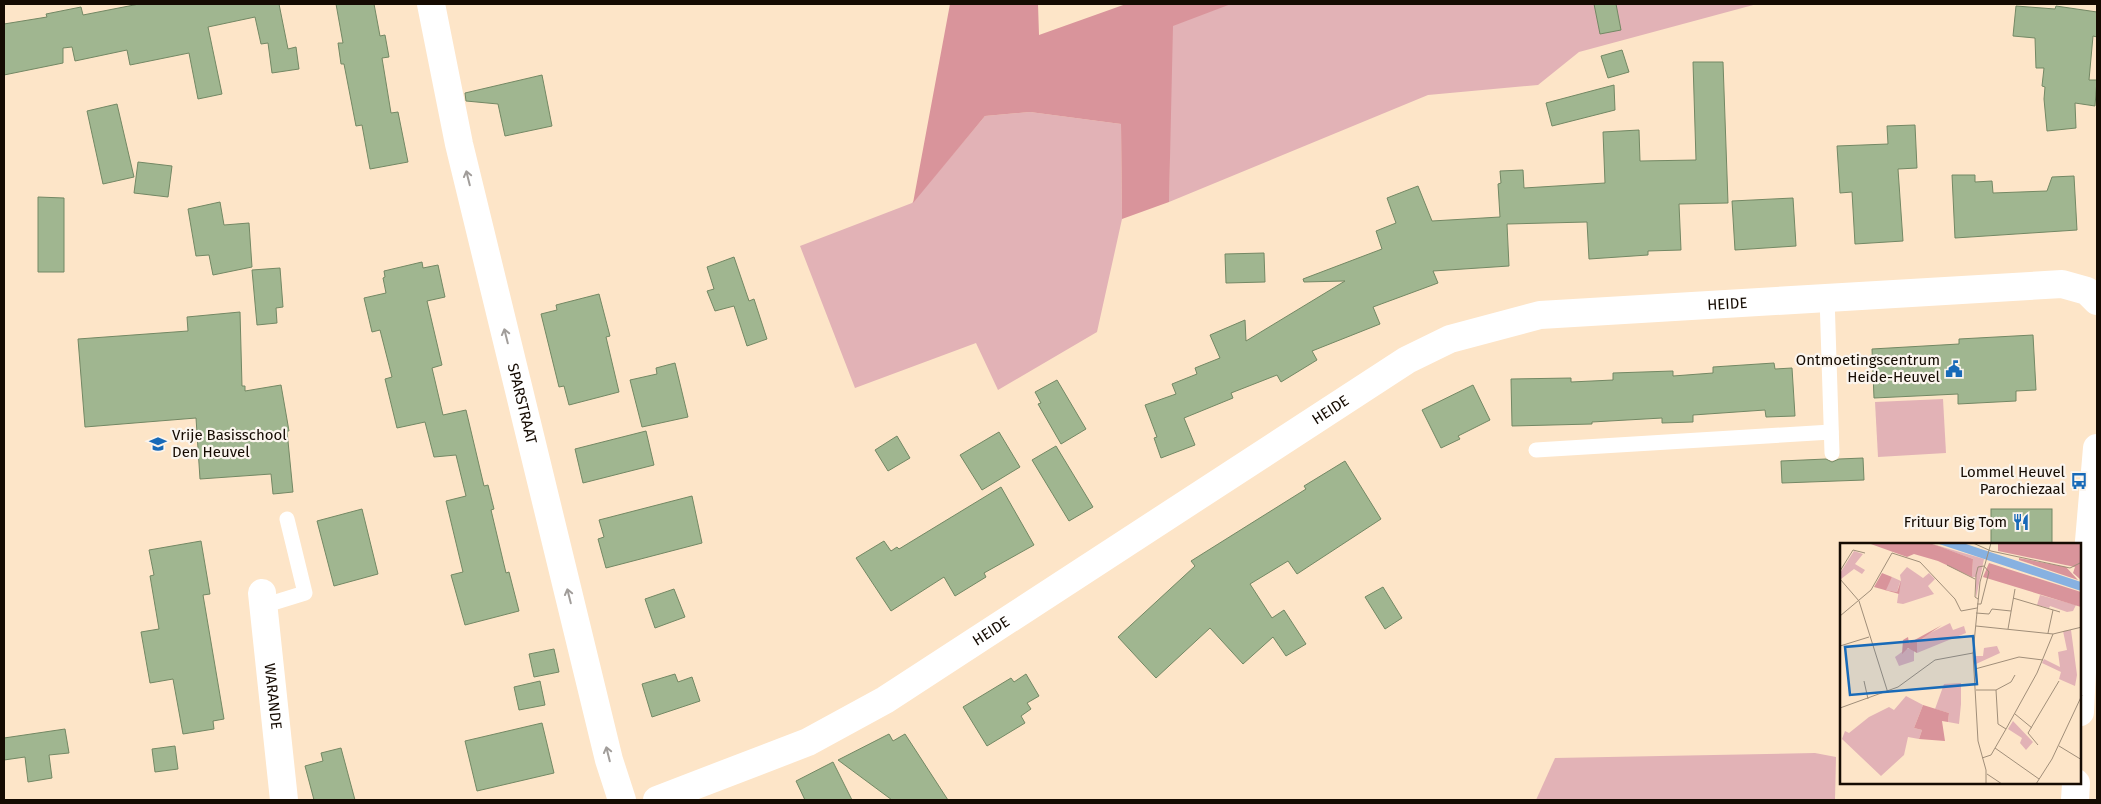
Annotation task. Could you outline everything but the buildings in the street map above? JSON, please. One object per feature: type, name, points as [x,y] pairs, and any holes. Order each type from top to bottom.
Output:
[{"type":"street","name":"SPARSTRAAT","points":[[431,4],[459,144],[610,760],[622,800]]},
{"type":"street","name":"HEIDE","points":[[657,800],[808,742],[884,700],[1406,360],[1450,339],[1540,315],[2062,284],[2094,290]]},
{"type":"street","points":[[2081,699],[2092,554],[2097,448]]},
{"type":"street","name":"WARANDE","points":[[262,599],[284,800]]},
{"type":"street","points":[[2075,800],[2076,784]]},
{"type":"lane","points":[[1827,297],[1832,453]]},
{"type":"lane","points":[[1536,450],[1831,432]]},
{"type":"lane","points":[[262,599],[305,593],[287,519]]},
{"type":"shaded area","points":[[950,4],[1038,4],[1039,35],[1126,4],[1231,4],[1173,26],[1169,202],[1122,219],[1121,124],[1030,112],[985,116],[913,203]]},
{"type":"shaded area","points":[[1171,4],[1757,4],[1579,52],[1538,85],[1428,95],[1169,202]]},
{"type":"shaded area","points":[[1030,112],[1121,124],[1122,219],[1097,332],[998,390],[976,343],[855,388],[800,246],[912,203],[985,116]]},
{"type":"shaded area","points":[[1943,399],[1946,453],[1878,457],[1875,402]]},
{"type":"shaded area","points":[[1815,753],[1836,757],[1835,800],[1536,800],[1555,758]]},
{"type":"place","name":"Ontmoetingscentrum Heide-Heuvel","points":[[1954,369]]},
{"type":"place","name":"Vrije Basisschool Den Heuvel","points":[[158,444]]},
{"type":"place","name":"Lommel Heuvel Parochiezaal","points":[[2079,481]]},
{"type":"place","name":"Frituur Big Tom","points":[[2021,522]]}]
